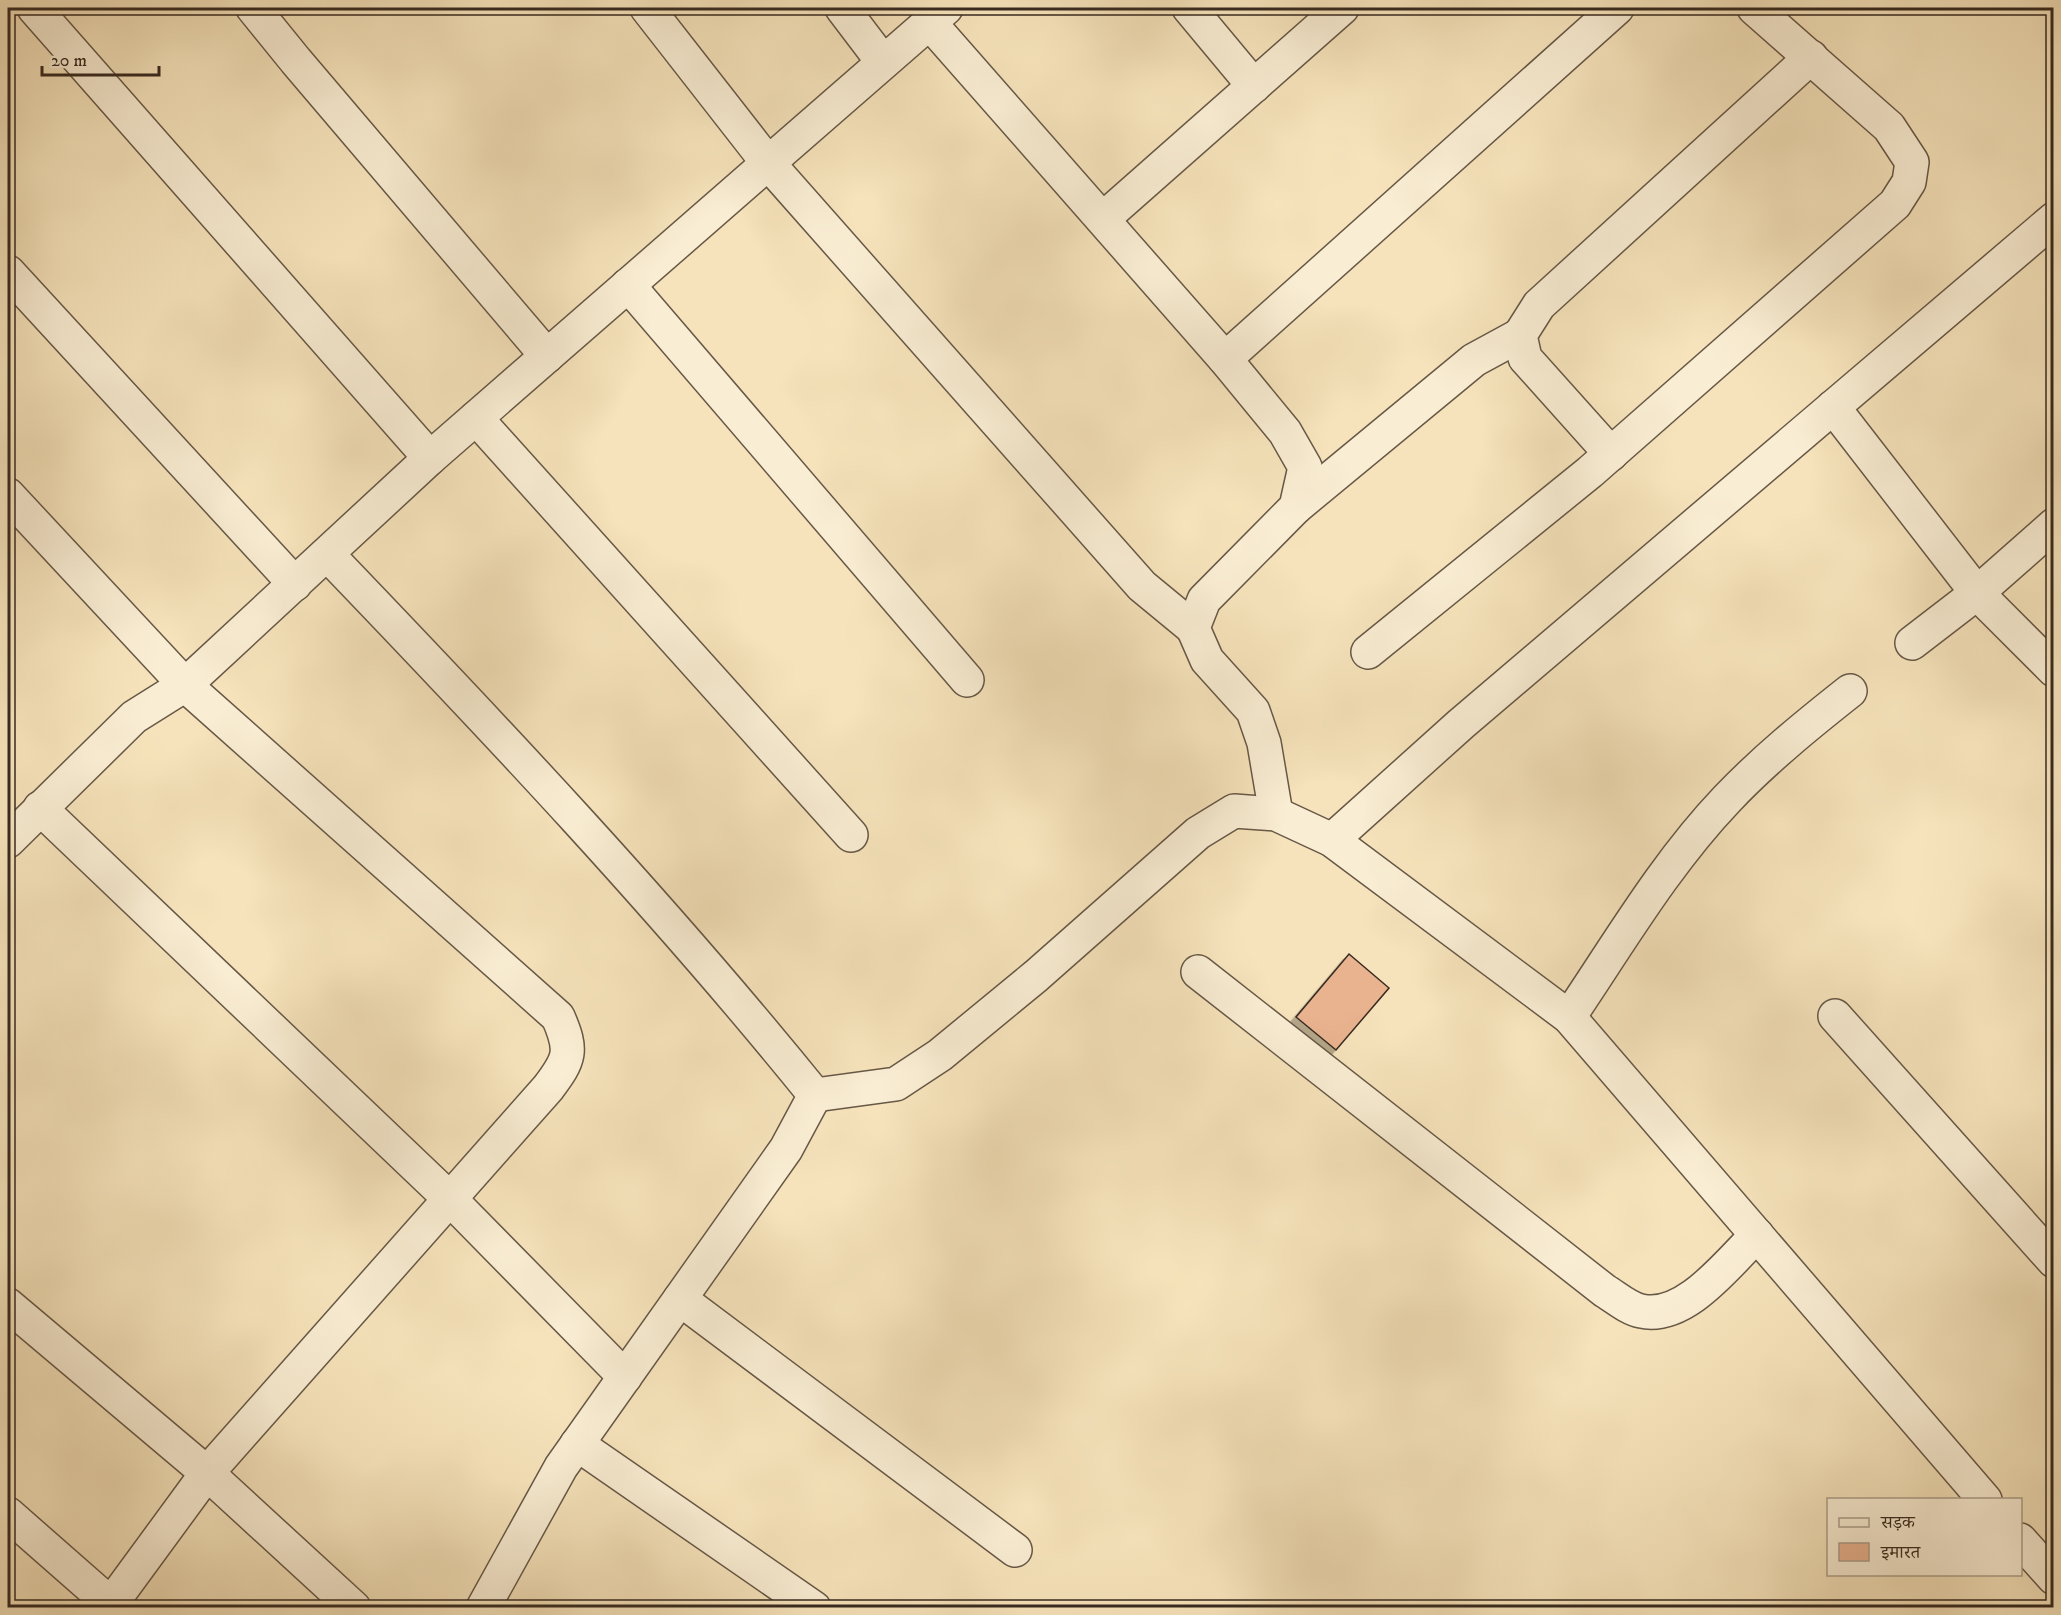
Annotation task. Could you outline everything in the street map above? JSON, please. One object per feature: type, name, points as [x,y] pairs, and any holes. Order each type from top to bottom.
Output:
[{"type":"street","points":[[34,8],[430,458]]},
{"type":"street","points":[[253,8],[296,62],[547,356]]},
{"type":"street","points":[[647,8],[768,163],[1142,586],[1193,628],[1207,660],[1253,711],[1264,743],[1276,814]]},
{"type":"street","points":[[842,8],[883,63]]},
{"type":"street","points":[[1189,8],[1254,86]]},
{"type":"street","points":[[1104,218],[1342,8]]},
{"type":"street","points":[[1225,359],[1617,8]]},
{"type":"street","points":[[1368,652],[1611,454],[1888,211],[1909,182],[1912,162],[1889,127],[1811,57],[1771,12]]},
{"type":"street","points":[[8,842],[134,717],[185,686],[430,458],[937,15],[1104,218],[1285,432],[1305,467],[1296,507]]},
{"type":"street","points":[[1193,628],[1204,600],[1296,507],[1474,360],[1520,335],[1539,305],[1811,57]]},
{"type":"street","points":[[1332,840],[1461,724],[2054,219]]},
{"type":"street","points":[[8,272],[294,584]]},
{"type":"street","points":[[628,285],[967,680]]},
{"type":"street","points":[[1520,335],[1525,358],[1611,454]]},
{"type":"street","points":[[1833,407],[1977,593],[2054,670]]},
{"type":"street","points":[[476,418],[851,835]]},
{"type":"street","points":[[8,495],[185,686],[558,1017],[568,1041],[567,1063],[207,1473],[113,1606],[8,1514]]},
{"type":"street","points":[[1912,643],[1977,593],[2054,525]]},
{"type":"street","points":[[327,554],[480,714],[738,1000],[815,1095]]},
{"type":"street","points":[[1569,1017],[1660,881],[1726,800],[1805,726],[1850,691]]},
{"type":"street","points":[[40,808],[450,1198],[625,1377]]},
{"type":"street","points":[[815,1095],[896,1084],[940,1055],[1036,976],[1198,833],[1234,811],[1276,814],[1332,840],[1569,1017],[1983,1498]]},
{"type":"street","points":[[1198,972],[1605,1291],[1640,1311],[1665,1312],[1685,1303],[1757,1235]]},
{"type":"street","points":[[1835,1016],[2054,1261]]},
{"type":"street","points":[[483,1608],[561,1467],[786,1149],[815,1095]]},
{"type":"street","points":[[680,1299],[1015,1550]]},
{"type":"street","points":[[8,1305],[207,1473],[354,1608]]},
{"type":"street","points":[[577,1443],[814,1608]]},
{"type":"street","points":[[2022,1542],[2054,1578]]},
{"type":"building","points":[[1349,954],[1389,988],[1336,1050],[1296,1017]]}]
